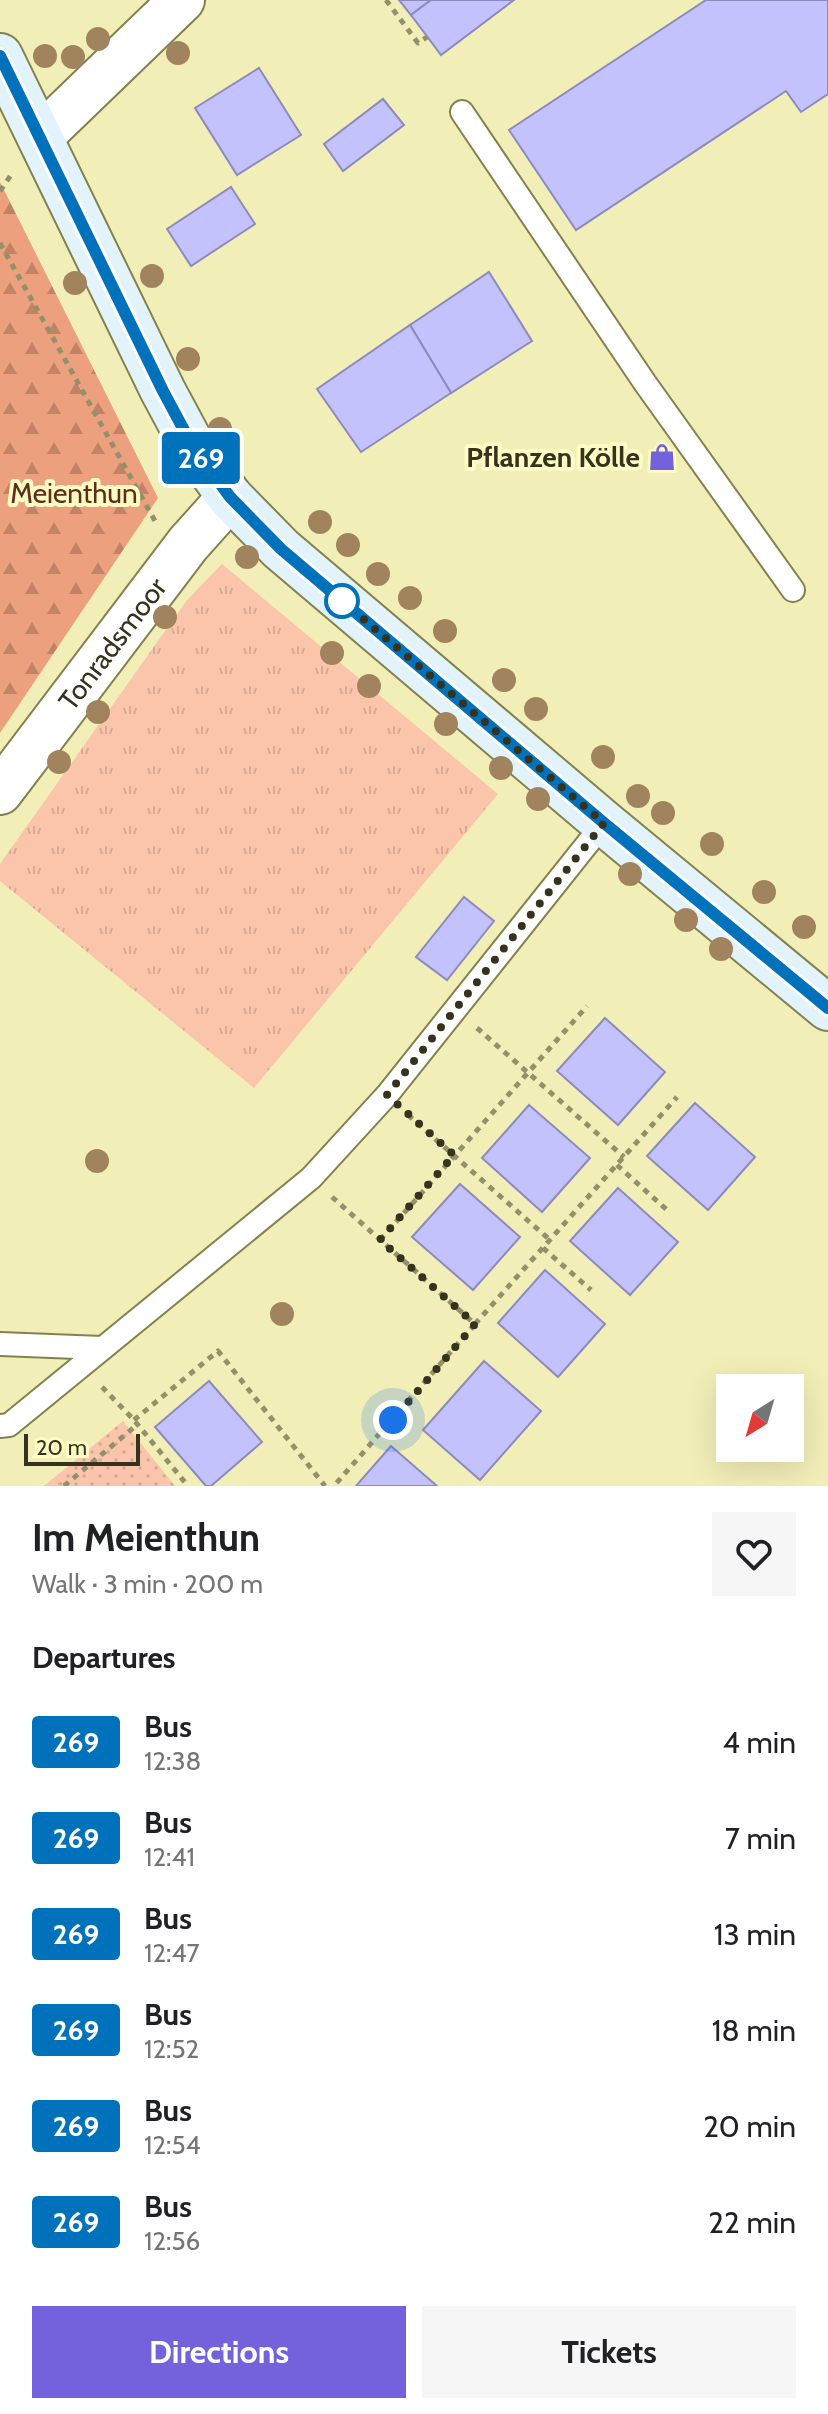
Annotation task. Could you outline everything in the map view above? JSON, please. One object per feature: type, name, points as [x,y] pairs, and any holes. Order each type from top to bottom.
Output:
[{"type":"main road","points":[[0,56],[163,391],[192,445],[230,497],[281,549],[828,1008]]},
{"type":"street","points":[[40,137],[182,0]]},
{"type":"street","name":"Tonradsmoor","points":[[0,792],[188,544],[230,497]]},
{"type":"lane","points":[[462,112],[645,383],[793,590]]},
{"type":"lane","points":[[0,1426],[9,1425],[311,1178],[387,1095],[604,823]]},
{"type":"lane","points":[[0,1344],[102,1348]]},
{"type":"path","points":[[388,1],[418,43],[427,37]]},
{"type":"path","points":[[0,243],[160,529],[188,544]]},
{"type":"path","points":[[380,1240],[587,1006]]},
{"type":"path","points":[[455,1008],[624,1157]]},
{"type":"path","points":[[387,1095],[550,1240]]},
{"type":"path","points":[[334,1486],[677,1097]]},
{"type":"path","points":[[617,1165],[667,1210]]},
{"type":"path","points":[[311,1178],[475,1324]]},
{"type":"path","points":[[543,1248],[591,1290]]},
{"type":"path","points":[[64,1486],[218,1351],[325,1486]]},
{"type":"path","points":[[82,1366],[136,1422],[188,1486]]},
{"type":"green space","name":"Meienthun","points":[[0,182],[158,498],[0,733]]},
{"type":"green space","points":[[222,564],[498,794],[254,1088],[0,881],[0,864],[187,600]]},
{"type":"green space","points":[[123,1421],[175,1486],[44,1486]]},
{"type":"building","points":[[399,0],[431,0],[411,15]]},
{"type":"building","points":[[431,0],[514,0],[441,55],[411,15]]},
{"type":"building","points":[[706,0],[828,0],[828,94],[801,112],[786,91],[576,230],[509,130]]},
{"type":"building","points":[[259,68],[301,135],[237,175],[195,108]]},
{"type":"building","points":[[383,99],[404,125],[343,171],[324,144]]},
{"type":"building","points":[[231,187],[255,224],[191,266],[167,229]]},
{"type":"building","points":[[489,272],[532,341],[451,393],[410,325]]},
{"type":"building","points":[[410,325],[451,393],[361,452],[317,389]]},
{"type":"building","points":[[464,897],[494,921],[447,980],[416,957]]},
{"type":"building","points":[[605,1018],[665,1072],[618,1125],[557,1071]]},
{"type":"building","points":[[695,1103],[755,1157],[708,1210],[647,1156]]},
{"type":"building","points":[[529,1105],[590,1158],[542,1212],[482,1158]]},
{"type":"building","points":[[460,1184],[520,1237],[473,1290],[412,1237]]},
{"type":"building","points":[[618,1188],[678,1242],[630,1295],[570,1241]]},
{"type":"building","points":[[545,1270],[605,1324],[558,1377],[498,1323]]},
{"type":"building","points":[[484,1361],[541,1411],[480,1480],[423,1430]]},
{"type":"building","points":[[209,1381],[262,1442],[211,1486],[206,1486],[155,1427]]},
{"type":"building","points":[[391,1446],[437,1486],[356,1486]]},
{"type":"bus line","name":"269","points":[[0,56],[163,391],[192,445],[230,497],[281,549],[828,1008]]},
{"type":"place","name":"Pflanzen Kölle","points":[[662,457]]},
{"type":"route","points":[[342,601],[604,823],[387,1095],[454,1155],[380,1240],[475,1324],[393,1420]]}]
